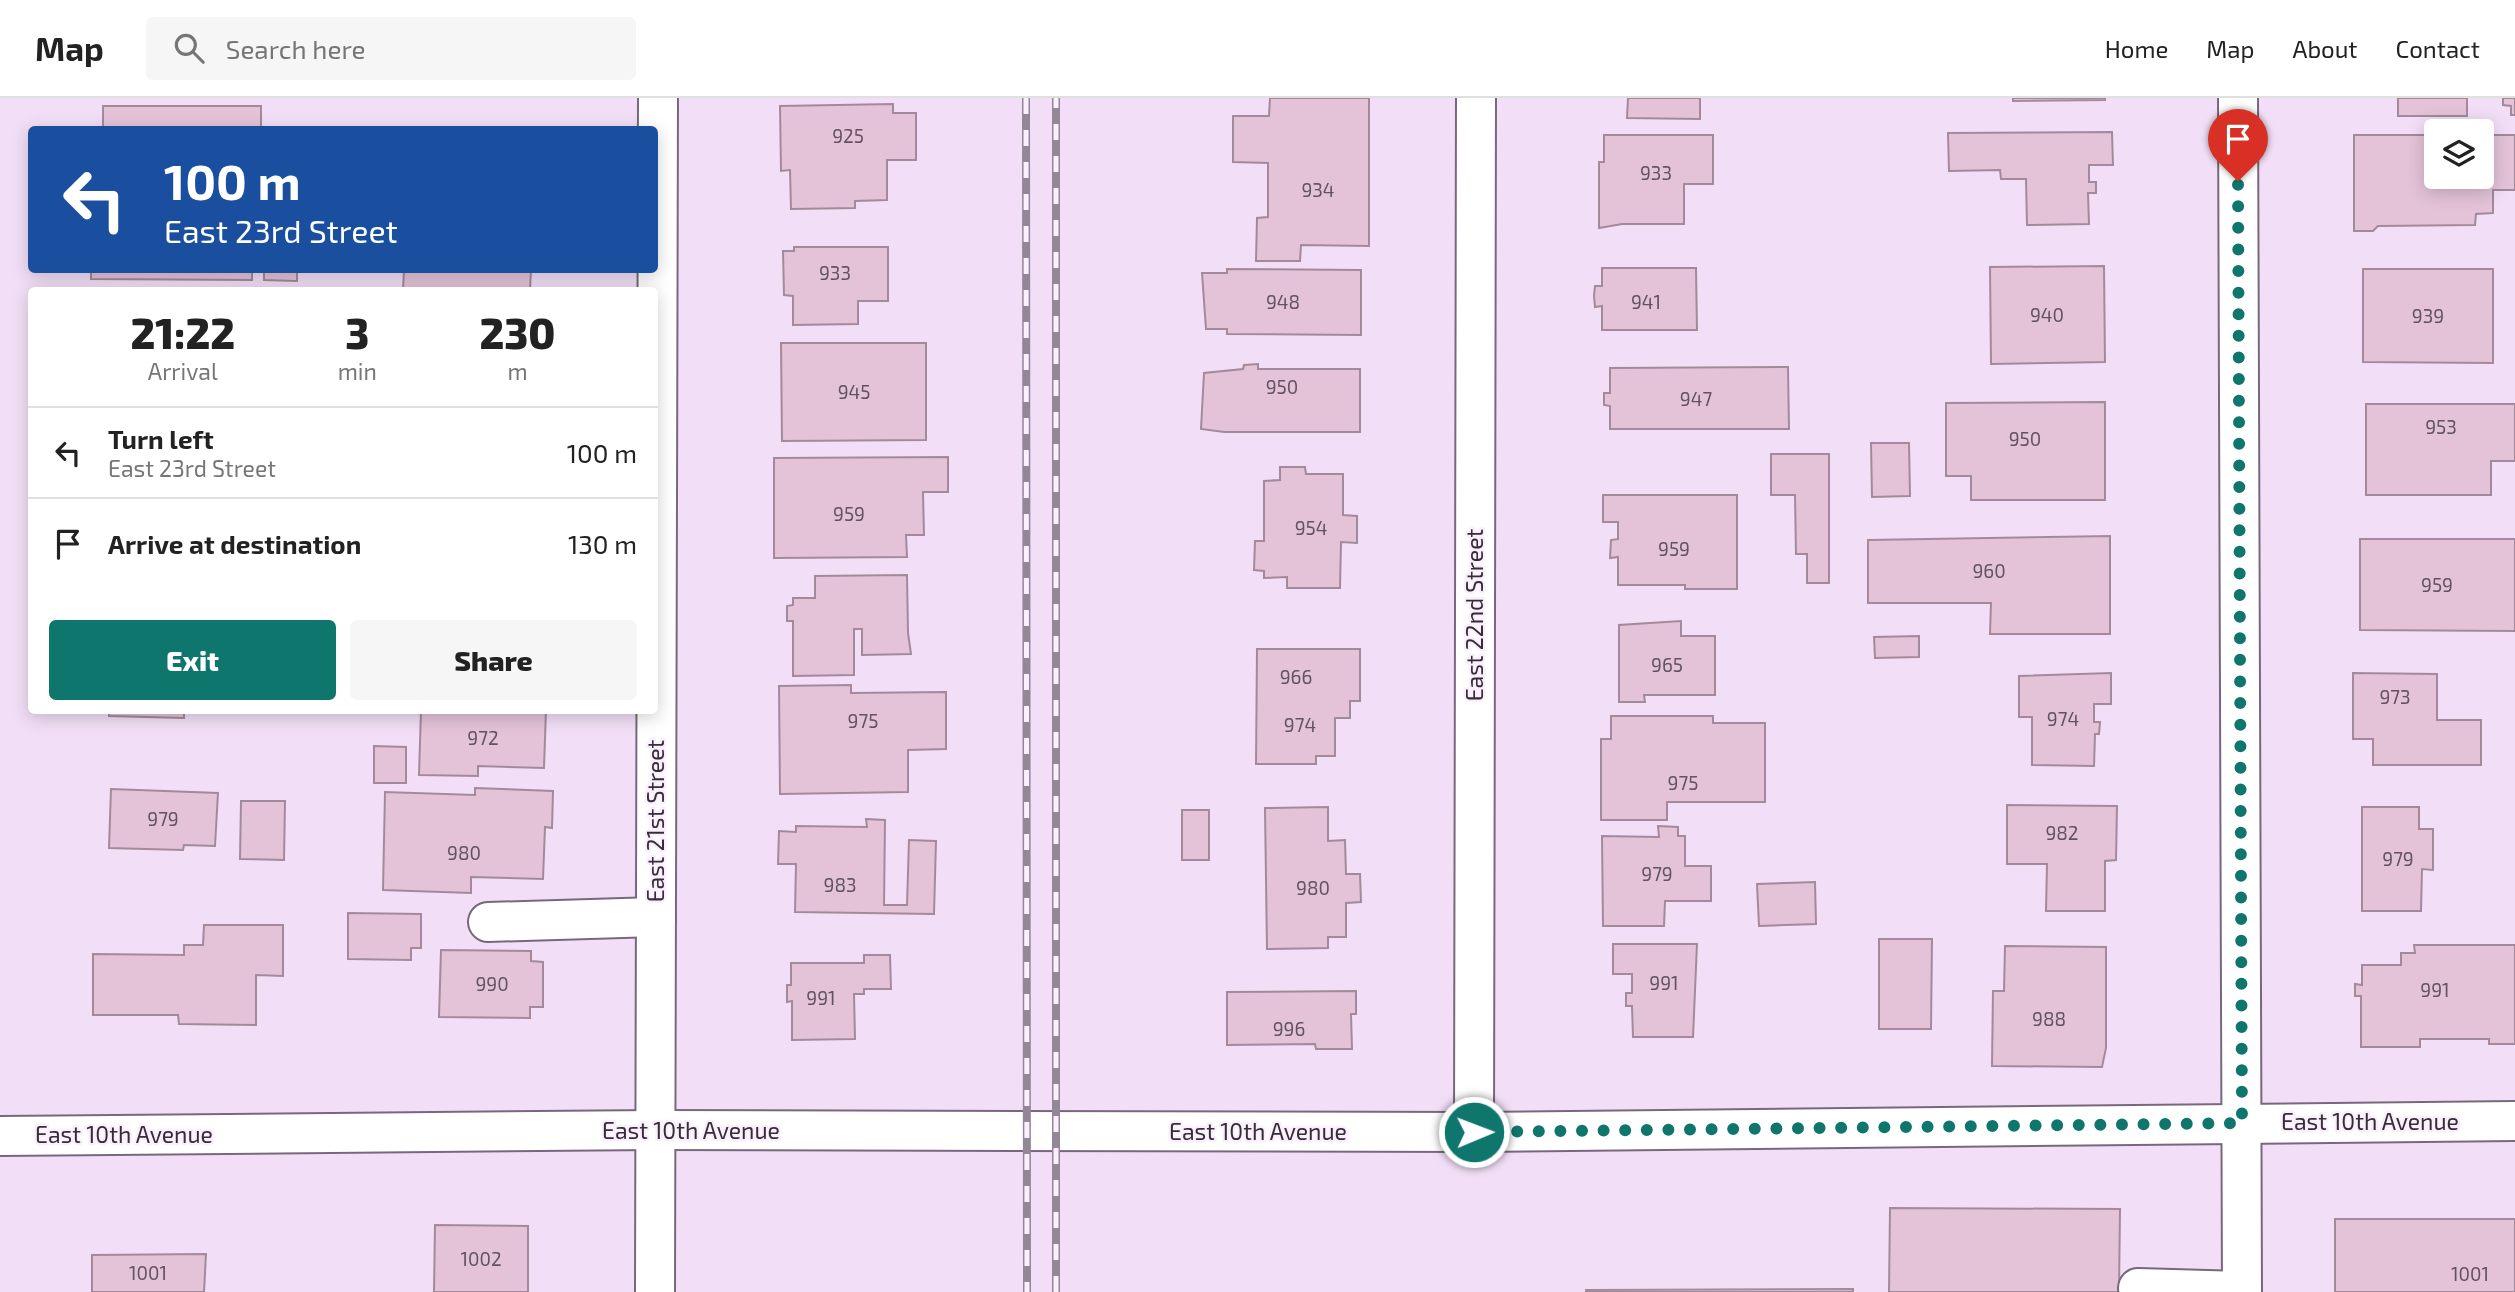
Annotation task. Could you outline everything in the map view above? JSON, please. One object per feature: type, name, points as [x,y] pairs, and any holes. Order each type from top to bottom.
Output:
[{"type":"street","name":"East 21st Street","points":[[658,98],[658,126]]},
{"type":"street","name":"East 22nd Street","points":[[1474,1132],[1476,98]]},
{"type":"street","points":[[2138,1288],[2242,1292],[2238,98]]},
{"type":"street","name":"East 21st Street","points":[[655,1292],[656,714]]},
{"type":"street","points":[[488,922],[656,917]]},
{"type":"street","name":"East 10th Avenue","points":[[0,1136],[655,1130],[1474,1132],[2515,1121]]},
{"type":"building","points":[[1270,98],[1369,98],[1369,246],[1301,245],[1300,261],[1256,261],[1257,218],[1268,217],[1268,163],[1233,162],[1233,116],[1269,116]]},
{"type":"building","points":[[1628,98],[1700,98],[1700,119],[1627,118]]},
{"type":"building","points":[[2013,98],[2105,98],[2105,100],[2013,101]]},
{"type":"building","points":[[2398,98],[2467,98],[2467,116],[2398,116]]},
{"type":"building","points":[[2503,98],[2515,98],[2515,115],[2511,115],[2511,106],[2503,105]]},
{"type":"building","points":[[893,104],[893,113],[916,113],[916,160],[887,160],[887,200],[855,201],[855,208],[791,209],[790,170],[781,171],[780,106]]},
{"type":"building","points":[[103,106],[261,106],[261,126],[103,126]]},
{"type":"building","points":[[2112,132],[2113,165],[2089,165],[2089,182],[2096,182],[2096,193],[2088,193],[2089,224],[2027,225],[2026,179],[2001,179],[2000,170],[1949,171],[1948,133]]},
{"type":"building","points":[[1604,135],[1713,135],[1713,184],[1684,184],[1684,224],[1622,224],[1599,228],[1599,162],[1604,162]]},
{"type":"building","points":[[2354,135],[2424,135],[2424,189],[2494,189],[2494,135],[2515,135],[2515,190],[2493,190],[2493,213],[2476,214],[2475,225],[2378,226],[2373,231],[2354,231]]},
{"type":"building","points":[[794,247],[888,247],[888,301],[858,301],[858,324],[793,325],[793,296],[784,295],[783,251],[794,251]]},
{"type":"building","points":[[2104,266],[2105,362],[1991,364],[1990,267]]},
{"type":"building","points":[[1602,268],[1696,268],[1697,330],[1602,330],[1602,306],[1595,307],[1594,296],[1595,286],[1602,286]]},
{"type":"building","points":[[1227,269],[1361,270],[1361,335],[1227,334],[1227,329],[1206,329],[1202,273],[1227,273]]},
{"type":"building","points":[[2363,269],[2493,269],[2493,363],[2363,362]]},
{"type":"building","points":[[91,273],[252,273],[252,280],[91,279]]},
{"type":"building","points":[[264,273],[297,273],[297,281],[264,280]]},
{"type":"building","points":[[404,273],[531,273],[530,287],[403,287]]},
{"type":"building","points":[[781,343],[926,343],[926,440],[782,441]]},
{"type":"building","points":[[1258,364],[1258,369],[1360,369],[1360,432],[1224,432],[1201,429],[1204,373],[1243,369],[1244,365]]},
{"type":"building","points":[[1788,367],[1789,429],[1610,429],[1610,406],[1604,405],[1604,393],[1610,393],[1610,368]]},
{"type":"building","points":[[2105,402],[2105,500],[1971,500],[1971,476],[1946,476],[1946,403]]},
{"type":"building","points":[[2366,404],[2515,404],[2515,461],[2491,461],[2491,495],[2366,495]]},
{"type":"building","points":[[1871,443],[1909,443],[1910,496],[1872,497]]},
{"type":"building","points":[[1771,454],[1829,454],[1829,583],[1807,583],[1807,554],[1796,554],[1795,495],[1771,495]]},
{"type":"building","points":[[948,457],[948,492],[923,492],[924,535],[906,535],[907,557],[774,558],[774,458]]},
{"type":"building","points":[[1280,467],[1305,467],[1306,474],[1343,474],[1343,515],[1357,516],[1357,543],[1341,542],[1340,588],[1287,588],[1287,577],[1264,578],[1264,571],[1254,570],[1255,541],[1264,541],[1264,481],[1280,480]]},
{"type":"building","points":[[1603,495],[1737,495],[1737,589],[1685,589],[1685,585],[1618,585],[1618,557],[1610,558],[1611,540],[1618,539],[1618,522],[1603,522]]},
{"type":"building","points":[[2110,536],[2110,634],[1990,634],[1991,603],[1868,603],[1868,540]]},
{"type":"building","points":[[2360,539],[2515,539],[2515,631],[2360,630]]},
{"type":"building","points":[[907,575],[911,654],[862,655],[862,629],[854,629],[854,675],[793,676],[793,621],[787,621],[787,606],[793,605],[793,598],[815,598],[815,576]]},
{"type":"building","points":[[1681,621],[1681,636],[1715,636],[1715,695],[1644,695],[1645,702],[1619,702],[1619,625]]},
{"type":"building","points":[[1919,636],[1919,657],[1875,658],[1874,637]]},
{"type":"building","points":[[1257,649],[1360,649],[1360,701],[1350,701],[1350,718],[1335,718],[1335,756],[1316,756],[1316,764],[1256,764]]},
{"type":"building","points":[[2111,673],[2111,704],[2094,704],[2094,722],[2100,722],[2099,734],[2095,734],[2094,766],[2032,765],[2032,717],[2019,717],[2019,676]]},
{"type":"building","points":[[2353,673],[2437,674],[2437,720],[2481,720],[2481,765],[2373,765],[2373,739],[2353,739]]},
{"type":"building","points":[[851,685],[851,693],[946,692],[946,749],[908,750],[908,792],[780,794],[779,686]]},
{"type":"building","points":[[184,714],[184,718],[109,716]]},
{"type":"building","points":[[421,714],[546,714],[544,768],[478,766],[478,776],[419,775]]},
{"type":"building","points":[[1611,716],[1713,716],[1713,723],[1765,723],[1765,802],[1667,802],[1667,820],[1601,820],[1601,739],[1611,739]]},
{"type":"building","points":[[374,746],[406,747],[406,783],[374,783]]},
{"type":"building","points":[[475,788],[553,791],[552,828],[545,827],[543,879],[471,877],[471,893],[383,890],[385,792],[475,795]]},
{"type":"building","points":[[111,789],[218,793],[215,846],[184,845],[183,850],[109,848]]},
{"type":"building","points":[[241,801],[285,801],[284,860],[240,859]]},
{"type":"building","points":[[2007,805],[2117,806],[2116,860],[2105,861],[2105,911],[2046,911],[2047,864],[2007,864]]},
{"type":"building","points":[[1328,807],[1328,841],[1345,840],[1346,874],[1360,874],[1361,902],[1346,903],[1346,937],[1328,937],[1328,948],[1267,949],[1265,808]]},
{"type":"building","points":[[2362,807],[2419,807],[2419,829],[2433,829],[2433,870],[2422,869],[2421,911],[2362,911]]},
{"type":"building","points":[[1182,810],[1209,810],[1209,860],[1182,860]]},
{"type":"building","points":[[866,819],[885,820],[884,905],[907,905],[909,840],[936,841],[934,914],[795,912],[796,864],[778,864],[779,831],[796,832],[796,826],[867,827]]},
{"type":"building","points":[[1658,826],[1678,827],[1678,836],[1685,836],[1685,866],[1711,866],[1711,901],[1665,901],[1664,926],[1603,926],[1602,836],[1659,837]]},
{"type":"building","points":[[1815,882],[1816,924],[1759,926],[1757,884]]},
{"type":"building","points":[[348,913],[421,914],[421,948],[411,948],[411,960],[348,959]]},
{"type":"building","points":[[204,925],[283,925],[283,976],[256,975],[256,1025],[179,1024],[178,1015],[93,1015],[93,954],[184,955],[184,945],[203,945]]},
{"type":"building","points":[[1879,939],[1932,939],[1931,1029],[1879,1029]]},
{"type":"building","points":[[1613,944],[1697,944],[1693,1037],[1633,1037],[1632,1006],[1626,1006],[1626,993],[1632,993],[1632,974],[1613,974]]},
{"type":"building","points":[[2414,945],[2515,945],[2515,1044],[2489,1044],[2489,1039],[2420,1039],[2420,1047],[2361,1047],[2361,996],[2355,996],[2355,984],[2362,985],[2362,965],[2401,965],[2401,953],[2415,953]]},
{"type":"building","points":[[2005,946],[2106,947],[2106,1048],[2102,1067],[1992,1066],[1993,991],[2004,991]]},
{"type":"building","points":[[441,950],[531,951],[531,961],[543,962],[543,1007],[530,1007],[530,1018],[439,1017]]},
{"type":"building","points":[[864,955],[890,955],[891,989],[864,989],[864,994],[854,994],[855,1039],[792,1040],[792,1001],[787,1002],[787,985],[791,985],[791,963],[864,963]]},
{"type":"building","points":[[1356,991],[1356,1014],[1351,1014],[1352,1049],[1316,1049],[1315,1044],[1227,1045],[1227,992]]},
{"type":"building","points":[[1890,1208],[2120,1209],[2119,1292],[1889,1292]]},
{"type":"building","points":[[2335,1219],[2515,1219],[2515,1292],[2335,1292]]},
{"type":"building","points":[[435,1225],[528,1226],[528,1292],[434,1292]]},
{"type":"building","points":[[206,1254],[204,1292],[92,1292],[92,1255]]},
{"type":"building","points":[[1853,1289],[1853,1292],[1586,1292],[1586,1290]]},
{"type":"railway","points":[[1026,98],[1027,1292]]},
{"type":"railway","points":[[1056,98],[1056,1292]]},
{"type":"route","points":[[1474,1132],[2242,1123],[2238,181]]}]
